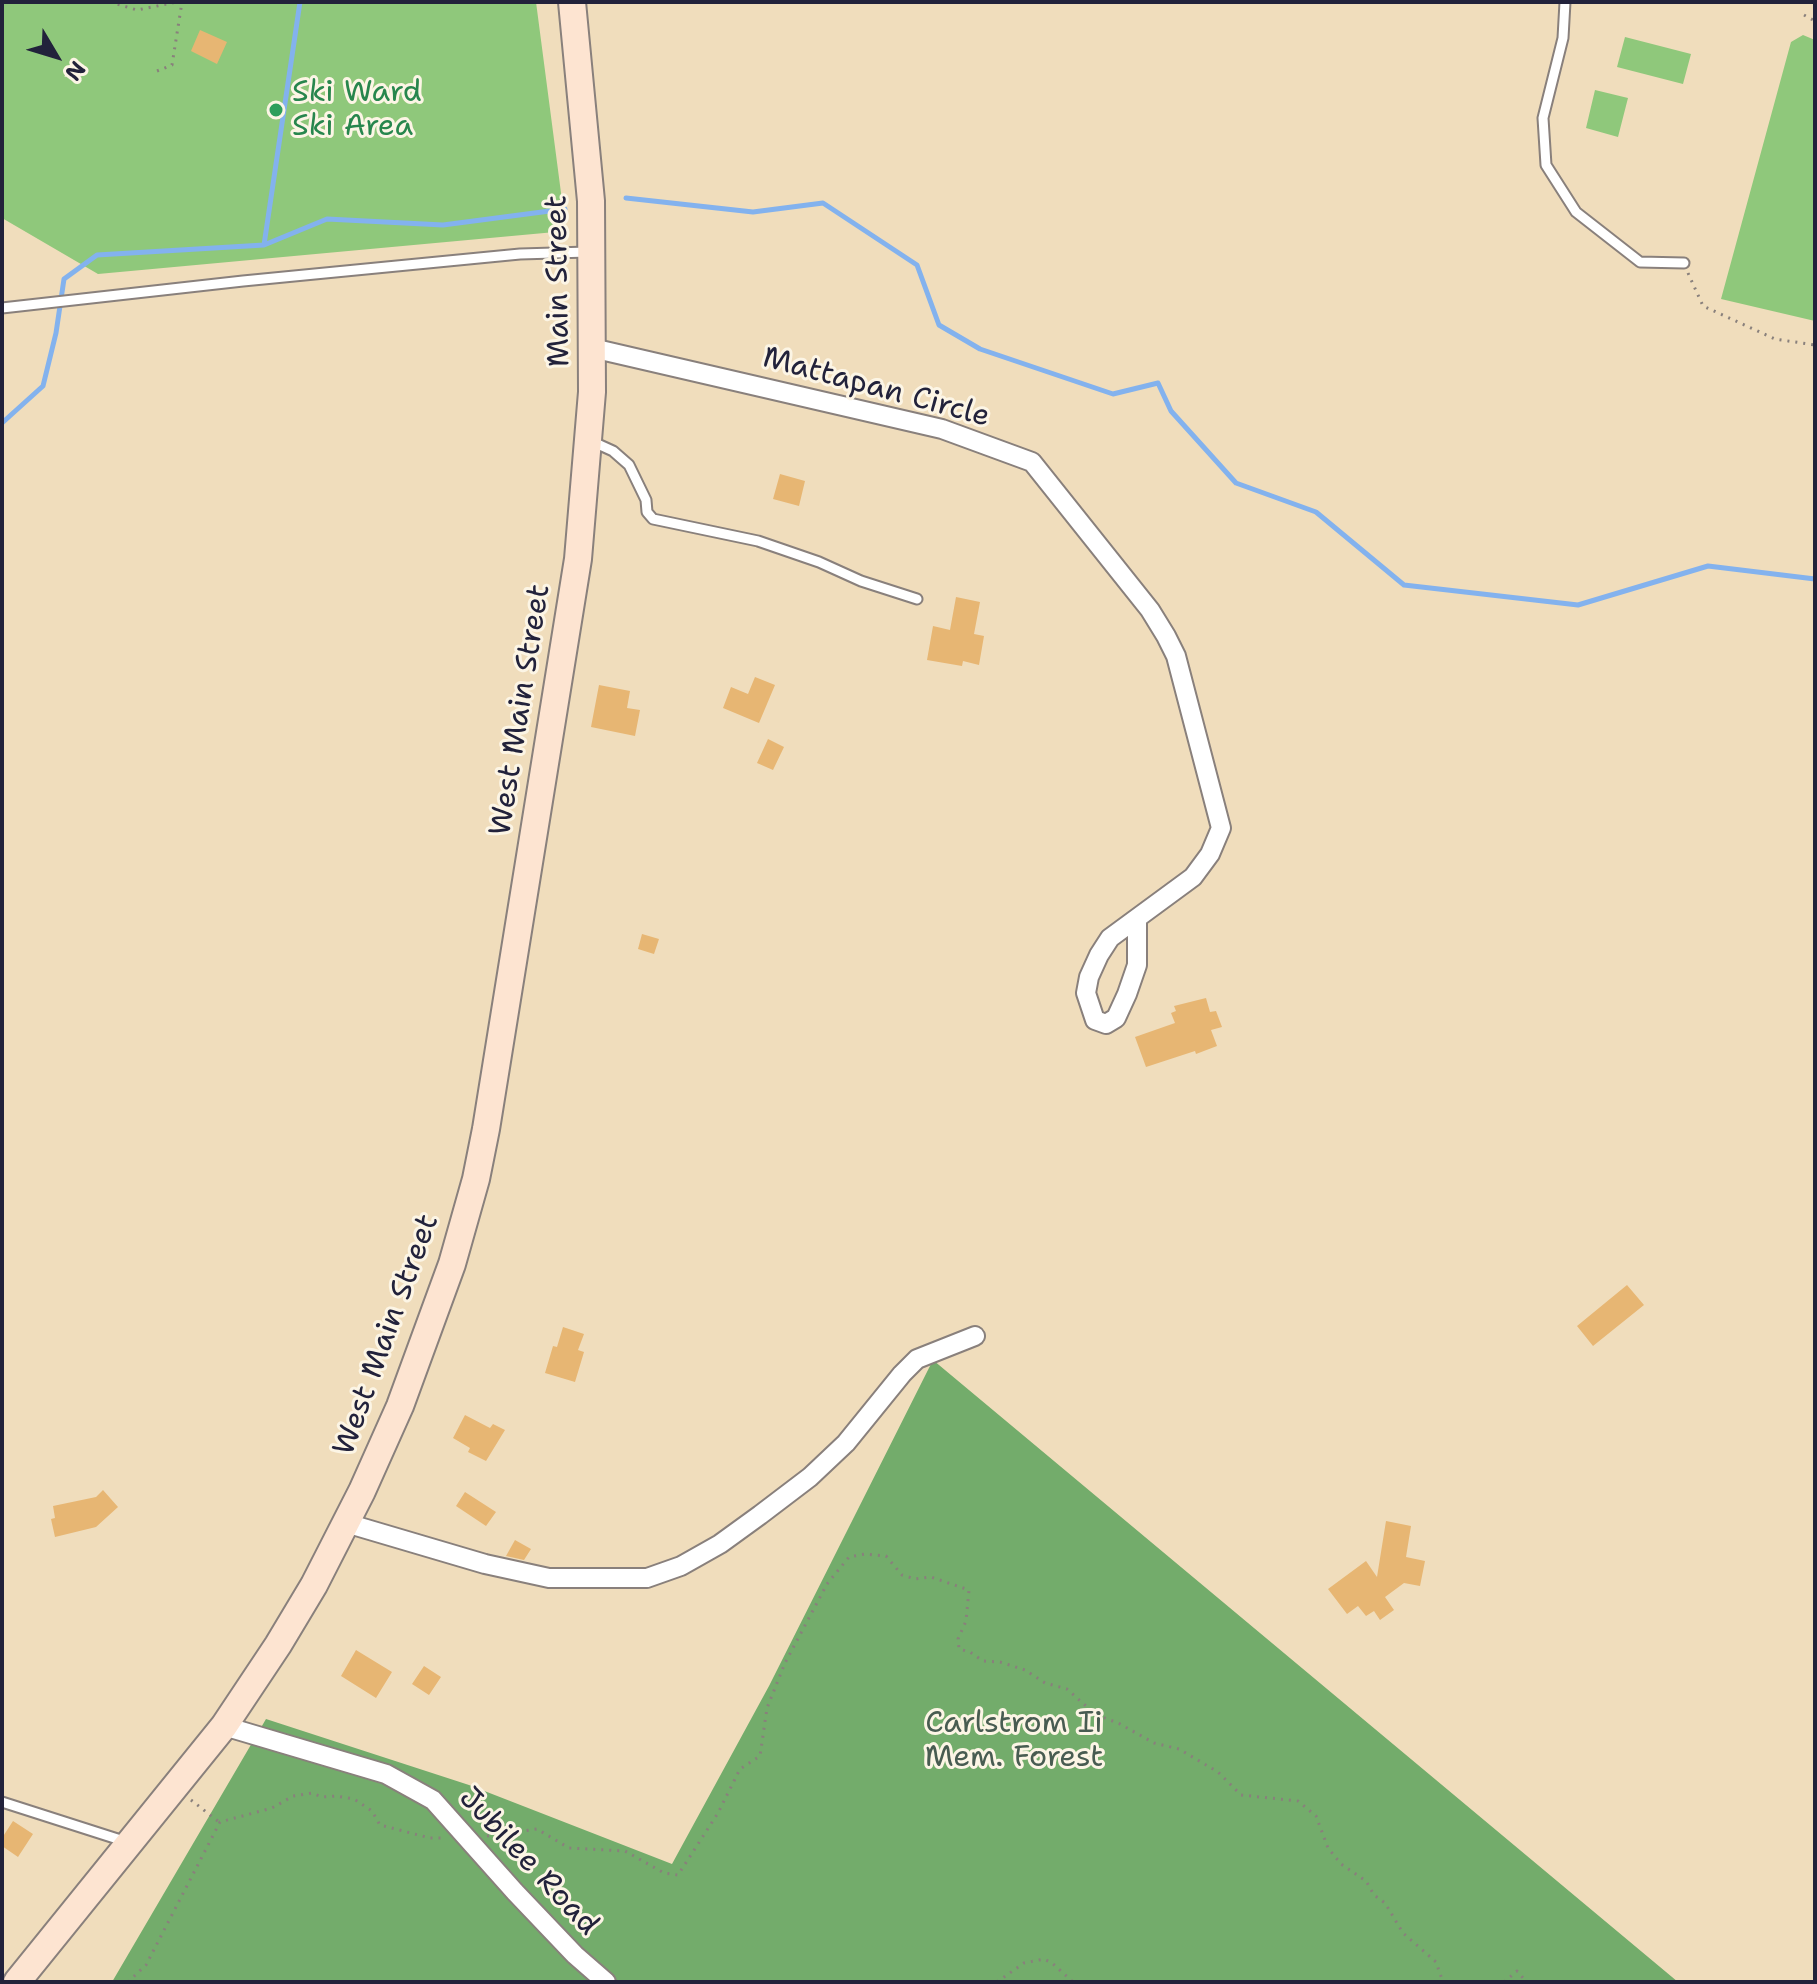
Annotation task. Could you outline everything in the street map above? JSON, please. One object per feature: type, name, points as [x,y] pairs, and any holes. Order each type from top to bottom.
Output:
[{"type":"main road","name":"Main Street","points":[[572,2],[591,201],[592,392],[578,559]]},
{"type":"main road","name":"West Main Street","points":[[17,1982],[224,1726],[314,1585],[394,1420],[433,1323],[476,1179],[578,559]]},
{"type":"street","name":"Mattapan Circle","points":[[592,348],[942,429],[1032,462],[1150,610],[1166,636],[1176,656],[1221,828],[1210,854],[1193,877],[1110,938],[1099,955],[1086,993],[1095,1020],[1106,1024],[1116,1018],[1137,965],[1137,919]]},
{"type":"street","points":[[346,1523],[485,1564],[549,1578],[647,1578],[681,1566],[720,1544],[760,1515],[810,1477],[846,1443],[917,1359],[975,1336]]},
{"type":"street","name":"Jubilee Road","points":[[224,1726],[386,1774],[433,1800],[575,1955],[606,1982]]},
{"type":"lane","points":[[1565,2],[1563,38],[1543,118],[1546,165],[1576,212],[1640,262],[1684,263]]},
{"type":"lane","points":[[2,308],[504,256],[591,252]]},
{"type":"lane","points":[[588,439],[613,451],[629,465],[646,500],[647,512],[653,519],[758,541],[917,599]]},
{"type":"lane","points":[[2,1802],[130,1843]]},
{"type":"path","points":[[110,2],[137,10],[179,2],[172,65],[157,71]]},
{"type":"path","points":[[1804,15],[1815,21]]},
{"type":"path","points":[[1684,263],[1703,306],[1775,339],[1815,345]]},
{"type":"path","points":[[128,1982],[146,1965],[220,1822],[272,1808],[293,1796],[312,1793],[322,1797],[354,1799],[372,1811],[380,1825],[430,1838],[537,1829],[569,1848],[625,1851],[664,1873],[678,1875],[718,1813],[740,1769],[760,1756],[767,1708],[785,1663],[827,1584],[849,1557],[865,1554],[886,1556],[902,1575],[915,1579],[931,1577],[969,1590],[966,1621],[958,1639],[959,1649],[983,1661],[1000,1662],[1025,1670],[1045,1683],[1067,1689],[1095,1714],[1154,1743],[1179,1749],[1218,1772],[1241,1795],[1298,1801],[1316,1816],[1328,1848],[1341,1864],[1366,1881],[1374,1895],[1385,1903],[1403,1933],[1436,1962],[1443,1982]]},
{"type":"path","points":[[174,1788],[220,1822]]},
{"type":"path","points":[[997,1982],[1024,1963],[1044,1959],[1073,1982]]},
{"type":"path","points":[[1504,1982],[1517,1971],[1523,1982]]},
{"type":"green space","name":"Ski Ward Ski Area","points":[[2,2],[536,2],[566,231],[98,274],[2,218]]},
{"type":"green space","points":[[1803,35],[1815,40],[1815,321],[1721,299],[1791,42]]},
{"type":"green space","points":[[1625,37],[1691,54],[1683,84],[1617,67]]},
{"type":"green space","points":[[1595,90],[1628,98],[1618,137],[1586,128]]},
{"type":"green space","name":"Carlstrom Ii Mem. Forest","points":[[933,1360],[1678,1982],[112,1982],[266,1719],[469,1785],[672,1864],[769,1686]]},
{"type":"building","points":[[200,30],[227,42],[217,64],[191,51]]},
{"type":"building","points":[[780,474],[805,481],[799,506],[773,499]]},
{"type":"building","points":[[956,597],[980,602],[974,634],[984,636],[979,665],[963,661],[962,666],[927,660],[933,626],[950,630]]},
{"type":"building","points":[[755,677],[775,685],[759,723],[723,708],[731,687],[748,694]]},
{"type":"building","points":[[599,685],[630,691],[627,708],[640,710],[635,736],[591,727]]},
{"type":"building","points":[[768,739],[784,747],[773,770],[757,763]]},
{"type":"building","points":[[642,934],[659,939],[654,954],[638,949]]},
{"type":"building","points":[[1206,998],[1210,1012],[1216,1011],[1222,1027],[1211,1030],[1217,1046],[1146,1067],[1135,1037],[1175,1023],[1171,1013],[1176,1011],[1174,1006]]},
{"type":"building","points":[[1627,1285],[1644,1305],[1593,1346],[1577,1326]]},
{"type":"building","points":[[563,1327],[584,1334],[578,1350],[584,1352],[575,1382],[545,1373]]},
{"type":"building","points":[[465,1415],[490,1428],[493,1424],[505,1430],[486,1461],[468,1452],[470,1448],[453,1438]]},
{"type":"building","points":[[103,1490],[118,1507],[96,1527],[55,1537],[51,1519],[55,1518],[53,1506],[96,1497]]},
{"type":"building","points":[[465,1492],[496,1512],[486,1526],[456,1506]]},
{"type":"building","points":[[1386,1521],[1411,1526],[1406,1557],[1425,1561],[1420,1586],[1404,1583],[1385,1597],[1394,1610],[1380,1620],[1374,1611],[1366,1616],[1358,1606],[1347,1614],[1328,1589],[1366,1561],[1377,1577]]},
{"type":"building","points":[[515,1540],[531,1549],[524,1560],[506,1556]]},
{"type":"building","points":[[356,1650],[392,1672],[376,1698],[341,1676]]},
{"type":"building","points":[[424,1666],[441,1677],[429,1695],[412,1684]]},
{"type":"building","points":[[13,1821],[33,1834],[18,1857],[2,1846],[2,1838]]},
{"type":"waterway","points":[[2,423],[43,386],[56,333],[64,279],[97,255],[264,245],[300,2]]},
{"type":"waterway","points":[[626,198],[753,212],[823,203],[917,265],[939,325],[980,349],[1113,394],[1158,383],[1171,411],[1236,483],[1316,512],[1404,585],[1578,605],[1708,566],[1815,579]]},
{"type":"waterway","points":[[264,245],[327,219],[443,225],[565,209]]},
{"type":"place","name":"Ski Ward Ski Area","points":[[276,110]]}]
